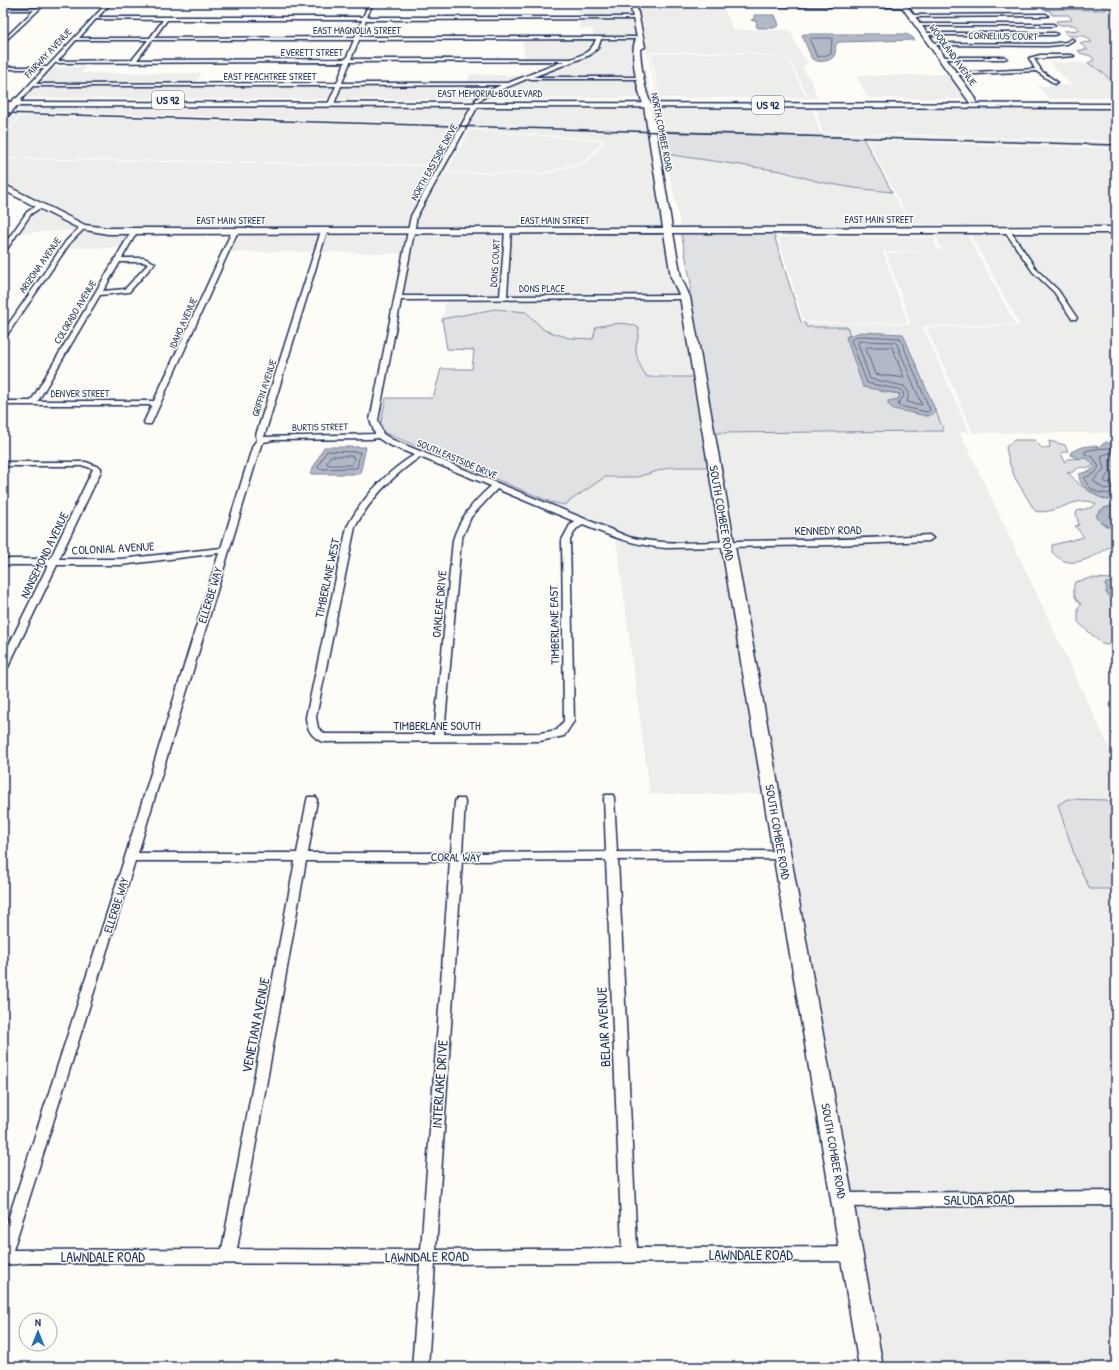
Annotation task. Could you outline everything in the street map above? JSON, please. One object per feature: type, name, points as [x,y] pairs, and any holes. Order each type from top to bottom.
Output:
[{"type":"main road","name":"NORTH COMBEE ROAD","points":[[633,3],[644,54]]},
{"type":"main road","name":"WOODLAND AVENUE","points":[[908,9],[973,101]]},
{"type":"main road","name":"NORTH COMBEE ROAD","points":[[640,38],[637,42],[637,59],[641,78],[652,101],[673,230]]},
{"type":"main road","name":"US 92","points":[[3,100],[17,102],[332,102]]},
{"type":"main road","name":"US 92","points":[[652,101],[1116,100]]},
{"type":"main road","name":"US 92","points":[[652,101],[800,106],[1116,106]]},
{"type":"main road","name":"EAST MEMORIAL BOULEVARD","points":[[332,102],[652,101]]},
{"type":"main road","points":[[800,106],[808,103],[860,101]]},
{"type":"main road","points":[[919,106],[973,101],[1020,106]]},
{"type":"main road","name":"US 92","points":[[3,104],[17,102]]},
{"type":"main road","name":"FAIRWAY AVENUE","points":[[3,116],[17,102]]},
{"type":"main road","name":"EAST MEMORIAL BOULEVARD","points":[[332,102],[416,104],[477,102]]},
{"type":"main road","name":"EAST MAIN STREET","points":[[3,187],[83,227],[108,231],[1116,230]]},
{"type":"main road","name":"SOUTH COMBEE ROAD","points":[[673,230],[676,277],[686,297],[727,544],[843,1200],[871,1367]]},
{"type":"street","points":[[3,42],[44,3]]},
{"type":"street","name":"FAIRWAY AVENUE","points":[[17,102],[108,3]]},
{"type":"street","points":[[332,102],[371,3]]},
{"type":"street","points":[[773,5],[908,9],[1046,16]]},
{"type":"street","points":[[3,10],[38,9]]},
{"type":"street","points":[[1027,9],[1035,9]]},
{"type":"street","points":[[95,18],[636,18]]},
{"type":"street","points":[[134,61],[166,19]]},
{"type":"street","points":[[919,25],[1053,25]]},
{"type":"street","points":[[926,34],[1056,34]]},
{"type":"street","points":[[477,102],[484,95],[508,84],[592,51],[598,44],[599,38]]},
{"type":"street","name":"EAST MAGNOLIA STREET","points":[[74,39],[640,38]]},
{"type":"street","name":"CORNELIUS COURT","points":[[933,44],[1048,45],[1067,43],[1072,40]]},
{"type":"street","points":[[1037,70],[1038,68],[1030,58],[1032,57],[1072,56]]},
{"type":"street","points":[[943,58],[1005,58]]},
{"type":"street","name":"EVERETT STREET","points":[[54,62],[569,60]]},
{"type":"street","points":[[3,68],[48,68]]},
{"type":"street","points":[[955,74],[1037,70],[1055,83]]},
{"type":"street","points":[[526,78],[641,78]]},
{"type":"street","name":"EAST PEACHTREE STREET","points":[[32,85],[508,84]]},
{"type":"street","name":"NORTH EASTSIDE DRIVE","points":[[410,231],[414,216],[477,102]]},
{"type":"street","points":[[3,251],[29,213],[40,206]]},
{"type":"street","name":"ARIZONA AVENUE","points":[[3,337],[68,242],[83,227]]},
{"type":"street","points":[[1008,230],[1035,271],[1056,290],[1074,318]]},
{"type":"street","name":"IDAHO AVENUE","points":[[148,422],[235,231]]},
{"type":"street","name":"GRIFFIN AVENUE","points":[[224,550],[257,445],[262,440],[260,435],[324,231]]},
{"type":"street","points":[[379,435],[374,420],[410,231]]},
{"type":"street","name":"DONS COURT","points":[[503,298],[508,231]]},
{"type":"street","name":"COLORADO AVENUE","points":[[33,402],[134,232]]},
{"type":"street","points":[[98,293],[127,291],[138,276],[152,263],[144,260],[118,260]]},
{"type":"street","name":"DONS PLACE","points":[[398,298],[686,297]]},
{"type":"street","name":"DENVER STREET","points":[[3,403],[157,403]]},
{"type":"street","name":"BURTIS STREET","points":[[262,440],[273,438],[379,435]]},
{"type":"street","name":"SOUTH EASTSIDE DRIVE","points":[[379,435],[390,442],[626,539],[640,543],[658,544],[727,544]]},
{"type":"street","name":"TIMBERLANE WEST","points":[[315,733],[311,726],[311,717],[351,527],[366,500],[377,486],[389,475],[420,454]]},
{"type":"street","name":"NANSEMOND AVENUE","points":[[3,464],[86,464],[97,468],[95,476],[3,667]]},
{"type":"street","name":"OAKLEAF DRIVE","points":[[439,738],[457,540],[461,525],[469,513],[496,486]]},
{"type":"street","name":"TIMBERLANE EAST","points":[[560,733],[569,721],[566,540],[573,527],[583,521]]},
{"type":"street","name":"KENNEDY ROAD","points":[[727,544],[877,541],[929,538]]},
{"type":"street","name":"COLONIAL AVENUE","points":[[3,562],[121,562],[224,550]]},
{"type":"street","name":"ELLERBE WAY","points":[[3,1258],[131,857],[224,550]]},
{"type":"street","name":"TIMBERLANE SOUTH","points":[[315,733],[323,738],[540,738],[560,733]]},
{"type":"street","name":"BELAIR AVENUE","points":[[609,798],[610,856],[630,1255]]},
{"type":"street","name":"VENETIAN AVENUE","points":[[228,1257],[312,800]]},
{"type":"street","name":"INTERLAKE DRIVE","points":[[420,1367],[460,802]]},
{"type":"street","name":"CORAL WAY","points":[[131,857],[782,855]]},
{"type":"street","name":"SALUDA ROAD","points":[[843,1200],[1116,1198]]},
{"type":"street","name":"LAWNDALE ROAD","points":[[3,1258],[30,1256],[427,1257],[851,1254]]},
{"type":"shaded area","points":[[579,3],[631,3],[634,17],[579,18]]},
{"type":"shaded area","points":[[636,3],[722,3],[733,30],[790,30],[798,48],[808,63],[802,68],[812,82],[817,98],[657,98]],"holes":[[[651,52],[748,52],[790,60],[807,94],[658,95],[649,53]]]},
{"type":"shaded area","points":[[1099,3],[1116,3],[1116,85],[1102,72],[1088,63],[1094,60],[1091,56],[1080,53],[1078,50],[1088,50],[1080,43],[1092,42],[1085,36],[1068,36],[1064,31],[1080,30],[1074,25],[1059,25],[1056,21],[1072,20],[1069,15],[1052,15],[1050,11],[1042,9],[1106,10]]},
{"type":"shaded area","points":[[579,19],[634,19],[638,38],[595,38],[592,29],[579,29]]},
{"type":"shaded area","points":[[522,39],[596,39],[593,47],[586,53],[568,60],[525,60]]},
{"type":"shaded area","points":[[601,39],[637,39],[634,42],[638,77],[531,77],[590,54],[598,48]]},
{"type":"shaded area","points":[[639,45],[643,60],[652,98],[647,98]]},
{"type":"shaded area","points":[[651,53],[748,53],[789,60],[804,94],[659,95]]},
{"type":"shaded area","points":[[1049,62],[1088,63],[1102,72],[1116,85],[1116,97],[1049,99],[1037,86],[1071,85]]},
{"type":"shaded area","points":[[86,67],[81,73],[202,73],[195,84],[35,84],[51,68]]},
{"type":"shaded area","points":[[534,73],[507,83],[467,83],[470,74],[525,76]]},
{"type":"shaded area","points":[[950,74],[970,99],[867,98],[857,76]]},
{"type":"shaded area","points":[[527,79],[639,79],[642,98],[483,99]]},
{"type":"shaded area","points":[[336,85],[331,99],[23,98],[34,86]]},
{"type":"shaded area","points":[[341,85],[502,85],[477,99],[336,99]]},
{"type":"shaded area","points":[[24,105],[471,105],[458,124],[17,111]]},
{"type":"shaded area","points":[[477,107],[646,108],[665,229],[414,229],[418,216]],"holes":[[[469,129],[605,141],[587,162],[544,174],[445,173]]]},
{"type":"shaded area","points":[[18,108],[15,112],[457,125],[460,124],[469,111],[411,216],[408,230],[110,230],[86,226],[3,185],[3,159],[433,166],[436,165],[453,129],[22,114],[3,133],[3,119],[10,111]]},
{"type":"shaded area","points":[[660,108],[813,109],[820,132],[822,133],[1116,142],[1116,148],[663,131]]},
{"type":"shaded area","points":[[816,108],[1116,108],[1116,141],[822,132]]},
{"type":"shaded area","points":[[22,115],[450,129],[433,165],[3,158],[3,136]]},
{"type":"shaded area","points":[[470,130],[603,141],[585,161],[543,173],[447,172]]},
{"type":"shaded area","points":[[663,131],[863,138],[892,192],[854,188],[820,182],[781,171],[665,154]]},
{"type":"shaded area","points":[[867,140],[1116,149],[1116,225],[912,225]]},
{"type":"shaded area","points":[[665,154],[781,171],[820,182],[854,188],[892,192],[911,226],[1116,228],[681,229]]},
{"type":"shaded area","points":[[40,208],[79,228],[68,238],[72,231],[19,233],[33,213]]},
{"type":"shaded area","points":[[84,229],[107,233],[130,233],[122,248],[67,248],[77,235]]},
{"type":"shaded area","points":[[321,232],[315,252],[229,252],[238,233]]},
{"type":"shaded area","points":[[327,232],[407,233],[395,296],[401,254],[322,252]]},
{"type":"shaded area","points":[[505,232],[499,296],[403,297],[414,233]]},
{"type":"shaded area","points":[[511,232],[666,232],[681,295],[507,296]]},
{"type":"shaded area","points":[[681,232],[773,232],[801,322],[805,323],[806,327],[847,327],[850,335],[846,337],[879,391],[900,394],[898,399],[908,412],[928,416],[936,412],[944,431],[712,433],[689,297],[691,284]]},
{"type":"shaded area","points":[[773,232],[966,232],[1016,325],[923,327],[969,432],[960,432],[1116,762],[1116,808],[1107,800],[1058,805],[1077,863],[1090,888],[1116,889],[1116,1189],[852,1192],[812,989],[733,547],[878,544],[935,541],[932,535],[875,538],[732,541],[712,433],[944,431],[903,334],[862,332],[850,335],[847,327],[806,327],[805,323],[911,324],[886,253],[941,250],[936,237],[933,236],[777,236],[776,237],[784,265]]},
{"type":"shaded area","points":[[969,232],[1116,233],[1116,433],[973,433],[926,327],[1020,326]]},
{"type":"shaded area","points":[[778,237],[933,237],[938,250],[883,252],[908,323],[804,322]]},
{"type":"shaded area","points":[[682,299],[695,377],[647,378],[639,364],[636,348],[639,337],[596,327],[593,339],[569,338],[544,330],[526,312],[495,309],[442,319],[446,300]]},
{"type":"shaded area","points":[[495,309],[526,312],[544,330],[569,338],[593,339],[596,327],[612,324],[623,323],[639,328],[636,351],[639,363],[647,377],[695,377],[710,467],[671,467],[637,477],[605,477],[564,505],[551,502],[383,432],[380,427],[386,398],[433,398],[441,369],[472,369],[474,350],[447,349],[442,319]]},
{"type":"shaded area","points":[[1014,440],[1034,440],[1042,448],[1050,447],[1049,441],[1065,445],[1068,451],[1061,453],[1065,462],[1068,459],[1087,458],[1090,460],[1093,464],[1091,468],[1083,467],[1067,473],[1083,487],[1100,497],[1108,500],[1116,496],[1116,505],[1104,508],[1098,512],[1100,522],[1106,526],[1114,522],[1111,519],[1113,515],[1116,515],[1116,545],[1088,559],[1077,562],[1067,562],[1062,560],[1052,552],[1052,545],[1084,537],[1075,526],[1079,525],[1076,514],[1077,511],[1093,507],[1096,504],[1089,501],[1081,501],[1043,512],[1035,511],[1015,478],[1009,462],[1006,447]]},
{"type":"shaded area","points":[[671,467],[710,467],[722,541],[641,540],[549,504],[551,502],[564,505],[605,477],[637,477]]},
{"type":"shaded area","points":[[616,539],[639,546],[657,548],[723,547],[766,794],[650,794]]},
{"type":"shaded area","points":[[1116,565],[1116,581],[1112,582],[1107,587],[1106,593],[1110,597],[1115,610],[1116,646],[1102,644],[1078,622],[1078,608],[1081,604],[1075,597],[1074,588],[1075,582],[1091,578],[1112,579]]},
{"type":"shaded area","points":[[1067,799],[1107,800],[1116,808],[1116,889],[1090,889],[1077,863],[1058,805]]},
{"type":"shaded area","points":[[1116,1206],[1116,1367],[879,1367],[855,1209]]},
{"type":"water","points":[[754,15],[775,15],[779,25],[774,28],[758,28],[756,26],[757,22],[751,20],[754,19]]},
{"type":"water","points":[[906,34],[915,40],[839,42],[836,44],[834,56],[830,60],[821,61],[812,59],[802,35]]},
{"type":"water","points":[[861,332],[903,334],[936,412],[928,416],[893,409],[888,404],[888,401],[898,399],[900,394],[863,387],[846,337]]},
{"type":"water","points":[[1106,442],[1116,445],[1116,496],[1108,500],[1096,496],[1096,494],[1086,488],[1080,481],[1079,474],[1090,471],[1095,467],[1087,458],[1080,459],[1070,455],[1071,452],[1082,447],[1099,447]]},
{"type":"water","points":[[324,447],[366,447],[360,474],[310,474]]},
{"type":"water","points":[[1116,505],[1116,515],[1113,515],[1111,519],[1116,526],[1114,528],[1103,524],[1096,515],[1104,508]]},
{"type":"water","points":[[1116,581],[1116,605],[1113,598],[1106,592],[1107,587],[1105,585],[1106,583]]},
{"type":"railway","points":[[3,113],[1116,145]]}]
